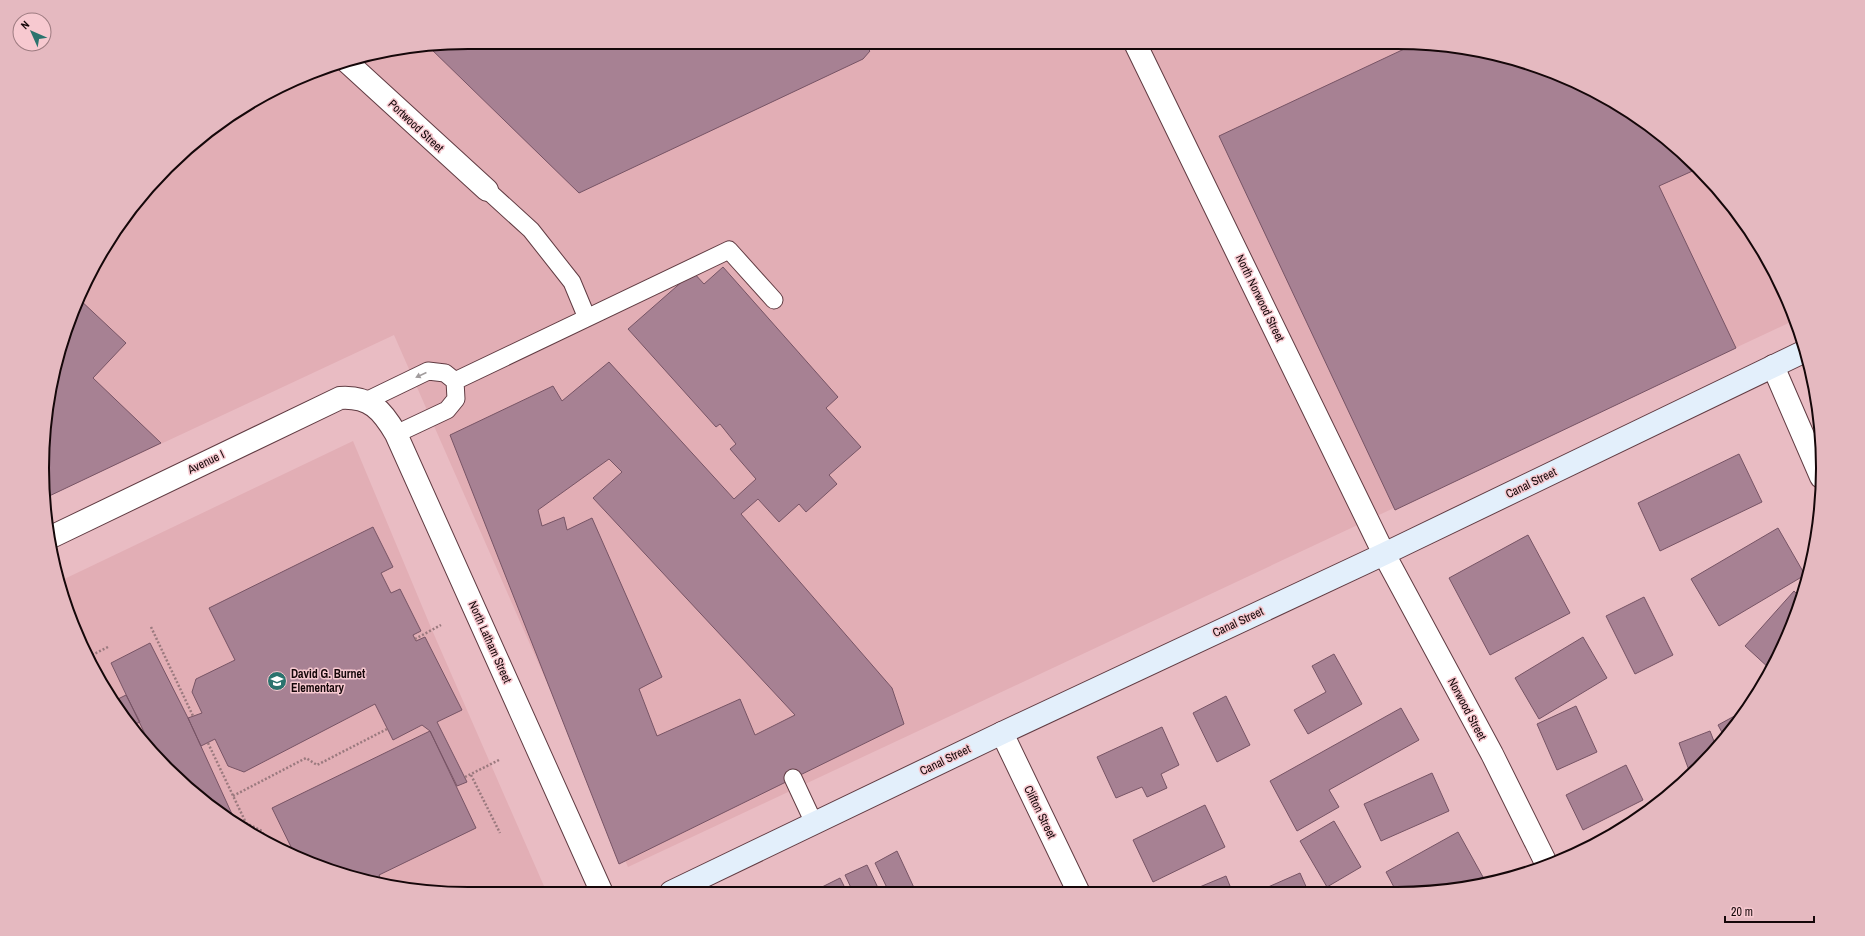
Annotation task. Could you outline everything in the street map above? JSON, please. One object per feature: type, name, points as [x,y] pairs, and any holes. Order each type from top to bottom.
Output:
[{"type":"street","name":"North Norwood Street","points":[[1138,49],[1384,554]]},
{"type":"street","name":"Portwood Street","points":[[351,66],[487,190]]},
{"type":"street","name":"Canal Street","points":[[681,887],[1002,733],[1384,554],[1800,353]]},
{"type":"street","points":[[1773,366],[1816,463]]},
{"type":"street","name":"Avenue I","points":[[55,535],[340,398],[354,397],[366,401]]},
{"type":"street","name":"North Latham Street","points":[[366,401],[385,414],[396,434],[599,887]]},
{"type":"street","name":"Norwood Street","points":[[1384,554],[1492,754],[1545,860]]},
{"type":"street","name":"Clifton Street","points":[[1002,733],[1076,887]]},
{"type":"lane","points":[[487,190],[531,230],[572,282],[587,318]]},
{"type":"lane","points":[[456,381],[729,250],[774,300]]},
{"type":"lane","points":[[366,401],[428,371],[445,373],[456,381]]},
{"type":"lane","points":[[396,434],[447,410],[456,399],[456,381]]},
{"type":"lane","points":[[793,778],[814,823]]},
{"type":"path","points":[[415,638],[441,625]]},
{"type":"path","points":[[151,627],[193,716]]},
{"type":"path","points":[[93,655],[108,647]]},
{"type":"path","points":[[233,796],[306,758],[317,765],[387,729]]},
{"type":"path","points":[[208,743],[246,823],[262,831],[263,834]]},
{"type":"path","points":[[465,777],[499,760]]},
{"type":"path","points":[[471,775],[500,833]]},
{"type":"shaded area","points":[[1397,49],[1424,50],[1479,57],[1532,71],[1582,92],[1607,105],[1630,120],[1673,153],[1712,192],[1745,235],[1773,283],[1790,322],[628,867],[394,335],[50,496],[49,468],[53,413],[57,386],[71,333],[92,283],[105,258],[136,213],[153,192],[192,153],[213,136],[258,105],[283,92],[333,71],[360,63],[386,57],[441,50]]},
{"type":"shaded area","name":"David G. Burnet Elementary","points":[[353,441],[432,630],[544,887],[441,886],[386,879],[333,865],[283,844],[258,831],[213,800],[192,783],[153,744],[136,723],[105,678],[92,653],[71,603],[64,579]]},
{"type":"building","points":[[468,49],[868,49],[870,51],[863,59],[579,193],[433,51]]},
{"type":"building","points":[[1404,49],[1424,50],[1479,57],[1532,71],[1557,81],[1607,105],[1630,120],[1673,153],[1692,171],[1659,186],[1736,348],[1395,510],[1219,136]]},
{"type":"building","points":[[723,267],[838,397],[826,408],[861,447],[829,475],[837,484],[806,512],[799,504],[779,522],[758,499],[741,514],[892,688],[904,724],[619,864],[450,435],[553,386],[562,401],[609,362],[734,499],[756,479],[730,449],[736,444],[720,424],[716,427],[628,329],[693,272],[704,284]],"holes":[[[609,459],[622,472],[593,498],[795,715],[755,735],[740,699],[657,736],[639,689],[662,677],[592,518],[567,530],[564,517],[542,526],[538,510]]]},
{"type":"building","points":[[83,303],[126,343],[93,378],[161,443],[50,496],[50,441],[57,386],[71,333]]},
{"type":"building","points":[[1739,454],[1762,502],[1660,551],[1638,503]]},
{"type":"building","points":[[373,527],[393,567],[381,573],[391,593],[400,589],[421,631],[413,635],[416,641],[425,637],[462,710],[437,722],[467,782],[457,786],[430,731],[422,725],[393,740],[375,704],[244,772],[228,766],[215,739],[201,746],[188,718],[202,713],[192,692],[196,679],[235,660],[209,608]]},
{"type":"building","points":[[1778,528],[1803,572],[1802,577],[1719,626],[1691,579]]},
{"type":"building","points":[[1528,535],[1570,613],[1490,655],[1449,578]]},
{"type":"building","points":[[1794,591],[1797,594],[1794,603],[1766,666],[1745,646]]},
{"type":"building","points":[[1644,597],[1673,655],[1635,674],[1606,616]]},
{"type":"building","points":[[1583,637],[1607,678],[1539,719],[1515,678]]},
{"type":"building","points":[[150,643],[188,718],[232,814],[192,783],[172,764],[145,734],[111,663]]},
{"type":"building","points":[[1334,654],[1362,704],[1308,734],[1294,710],[1326,692],[1312,666]]},
{"type":"building","points":[[126,695],[140,722],[136,724],[119,699]]},
{"type":"building","points":[[1226,696],[1250,745],[1217,762],[1193,713]]},
{"type":"building","points":[[1576,706],[1597,752],[1557,770],[1537,724]]},
{"type":"building","points":[[1401,708],[1419,740],[1329,790],[1339,807],[1297,831],[1270,781]]},
{"type":"building","points":[[1734,716],[1722,732],[1718,725]]},
{"type":"building","points":[[1162,727],[1179,765],[1161,774],[1167,788],[1147,797],[1142,787],[1116,798],[1097,757]]},
{"type":"building","points":[[430,731],[476,828],[379,875],[380,878],[333,865],[291,848],[272,808]]},
{"type":"building","points":[[1710,731],[1714,741],[1688,768],[1679,743]]},
{"type":"building","points":[[1626,765],[1643,800],[1583,830],[1566,795]]},
{"type":"building","points":[[1432,773],[1449,811],[1381,841],[1364,804]]},
{"type":"building","points":[[1205,805],[1225,847],[1153,882],[1133,840]]},
{"type":"building","points":[[1334,821],[1361,867],[1327,887],[1300,841]]},
{"type":"building","points":[[1458,832],[1483,877],[1479,879],[1452,883],[1394,887],[1386,872]]},
{"type":"building","points":[[897,851],[914,887],[887,887],[875,863]]},
{"type":"building","points":[[867,865],[878,887],[851,887],[845,875]]},
{"type":"building","points":[[1300,873],[1306,887],[1268,887]]},
{"type":"building","points":[[1226,876],[1230,887],[1200,887]]},
{"type":"building","points":[[840,878],[844,887],[822,887]]},
{"type":"place","name":"David G. Burnet Elementary","points":[[277,681]]}]
